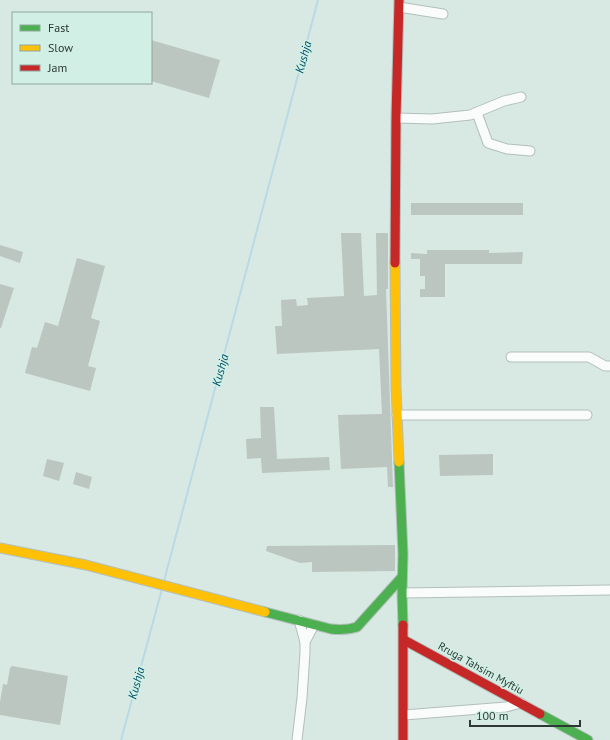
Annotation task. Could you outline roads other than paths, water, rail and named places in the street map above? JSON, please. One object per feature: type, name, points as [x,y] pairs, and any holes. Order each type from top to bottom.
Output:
[{"type":"street","points":[[403,740],[404,640],[402,593],[402,512],[397,415],[395,232],[399,4],[443,14]]},
{"type":"street","points":[[396,118],[432,119],[470,115],[504,101],[521,97]]},
{"type":"street","points":[[476,113],[488,143],[507,149],[530,151]]},
{"type":"street","points":[[511,357],[590,357],[605,366],[610,366]]},
{"type":"street","points":[[397,415],[587,416]]},
{"type":"street","points":[[0,548],[86,565],[314,625],[341,630],[351,630],[357,627],[402,577]]},
{"type":"street","points":[[402,593],[610,590]]},
{"type":"street","points":[[297,740],[305,660],[305,642],[299,620]]},
{"type":"street","points":[[305,642],[314,625]]},
{"type":"street","name":"Rruga Tahsim Myftiu","points":[[404,640],[588,740]]},
{"type":"street","points":[[404,715],[506,708],[521,703]]},
{"type":"waterway","name":"Kushja","points":[[164,581],[318,0]]},
{"type":"waterway","name":"Kushja","points":[[121,740],[162,589]]}]
